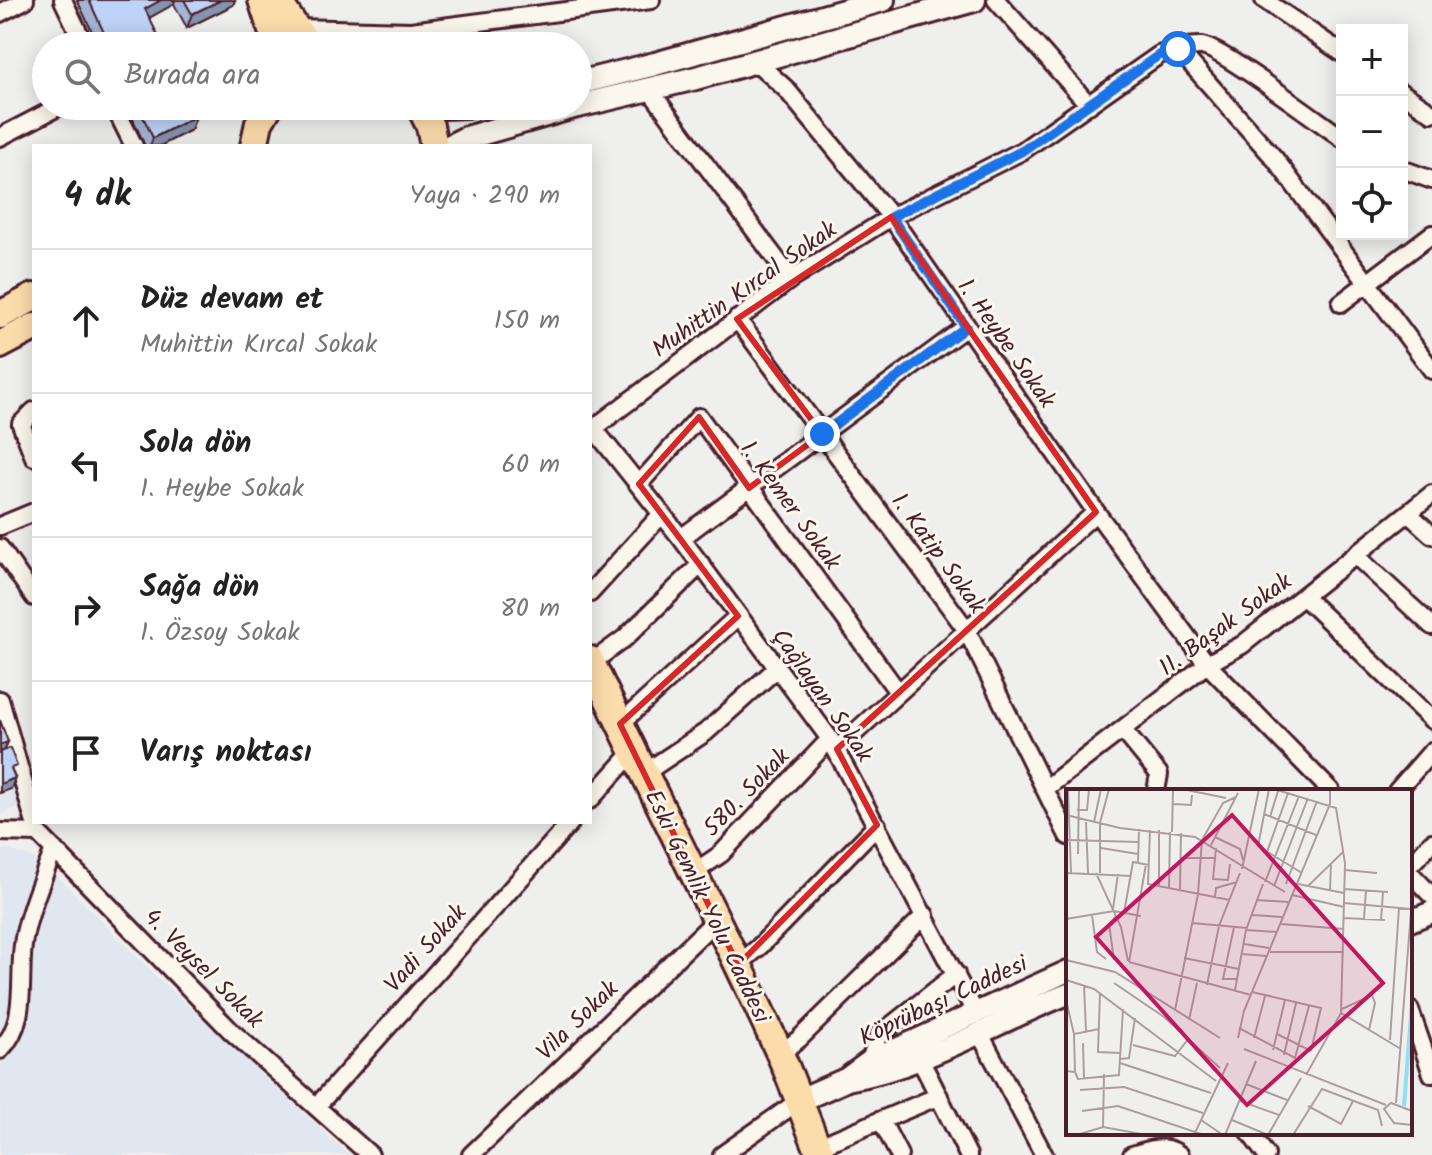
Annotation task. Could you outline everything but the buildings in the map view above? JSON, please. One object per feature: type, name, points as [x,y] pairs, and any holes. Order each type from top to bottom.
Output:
[{"type":"main road","points":[[262,0],[287,32]]},
{"type":"main road","points":[[277,0],[290,32]]},
{"type":"main road","points":[[592,80],[883,0]]},
{"type":"main road","points":[[592,103],[974,0]]},
{"type":"main road","points":[[254,144],[261,120]]},
{"type":"main road","points":[[427,120],[434,144]]},
{"type":"main road","points":[[454,144],[529,120]]},
{"type":"main road","points":[[0,315],[32,298]]},
{"type":"main road","points":[[0,345],[32,328]]},
{"type":"main road","name":"Eski Gemlik Yolu Caddesi","points":[[592,664],[780,1054],[819,1151]]},
{"type":"main road","name":"Köprübaşı Caddesi","points":[[800,1100],[843,1081]]},
{"type":"street","points":[[0,13],[25,0]]},
{"type":"street","points":[[63,0],[78,32]]},
{"type":"street","points":[[398,32],[561,7],[651,0]]},
{"type":"street","points":[[996,0],[1089,105]]},
{"type":"street","points":[[1264,0],[1336,49]]},
{"type":"street","points":[[1178,49],[1203,46],[1336,134]]},
{"type":"street","points":[[1178,49],[1275,159],[1432,370]]},
{"type":"street","name":"Muhittin Kırcal Sokak","points":[[592,430],[791,279],[891,217],[1022,151],[1159,55],[1178,49]]},
{"type":"street","name":"1. Heybe Sokak","points":[[755,61],[786,89],[891,217],[1096,512],[1207,664],[1329,789]]},
{"type":"street","points":[[649,89],[791,279]]},
{"type":"street","points":[[1406,96],[1432,113]]},
{"type":"street","points":[[0,137],[33,120]]},
{"type":"street","points":[[121,120],[133,144]]},
{"type":"street","points":[[1408,171],[1432,180]]},
{"type":"street","points":[[1341,303],[1431,237]]},
{"type":"street","name":"1. Katip Sokak","points":[[737,319],[966,629],[1066,832]]},
{"type":"street","points":[[681,538],[966,327]]},
{"type":"street","points":[[32,413],[21,424],[32,452]]},
{"type":"street","name":"1. Kemer Sokak","points":[[639,484],[699,417],[898,692]]},
{"type":"street","name":"Çağlayan Sokak","points":[[592,430],[681,538],[834,744],[975,1012]]},
{"type":"street","name":"11. Başak Sokak","points":[[1045,789],[1207,664],[1242,645],[1432,494]]},
{"type":"street","name":"580. Sokak","points":[[693,873],[721,854],[834,744],[898,692],[1096,512]]},
{"type":"street","points":[[0,526],[32,513]]},
{"type":"street","points":[[1408,513],[1432,535]]},
{"type":"street","points":[[592,591],[662,514]]},
{"type":"street","points":[[0,548],[32,594]]},
{"type":"street","points":[[1355,555],[1432,626]]},
{"type":"street","points":[[592,661],[625,638],[701,564]]},
{"type":"street","points":[[1304,597],[1432,720]]},
{"type":"street","points":[[620,724],[738,616]]},
{"type":"street","points":[[592,798],[638,763],[706,732],[776,669]]},
{"type":"street","points":[[0,700],[32,814]]},
{"type":"street","points":[[1123,730],[1159,774],[1156,789]]},
{"type":"street","points":[[1399,789],[1432,751]]},
{"type":"street","name":"Vadi Sokak","points":[[316,1107],[569,824]]},
{"type":"street","points":[[0,832],[35,825]]},
{"type":"street","name":"4. Veysel Sokak","points":[[35,825],[54,849],[231,1031],[370,1155]]},
{"type":"street","points":[[738,965],[877,825]]},
{"type":"street","points":[[1412,863],[1432,842]]},
{"type":"street","points":[[0,1050],[18,1022],[24,939],[54,849]]},
{"type":"street","points":[[1412,875],[1432,896]]},
{"type":"street","points":[[1412,920],[1432,912]]},
{"type":"street","points":[[780,1054],[925,915]]},
{"type":"street","name":"Vila Sokak","points":[[471,1155],[717,919]]},
{"type":"street","name":"Köprübaşı Caddesi","points":[[843,1081],[874,1068],[975,1012],[1066,972]]},
{"type":"street","points":[[874,1068],[878,1036],[956,974]]},
{"type":"street","name":"Köprübaşı Caddesi","points":[[874,1068],[920,1059],[1066,995]]},
{"type":"street","points":[[1412,1016],[1432,1074]]},
{"type":"street","points":[[979,1032],[1044,1155]]},
{"type":"street","points":[[920,1059],[968,1155]]},
{"type":"street","points":[[819,1151],[939,1096]]},
{"type":"street","points":[[722,1155],[800,1100]]},
{"type":"street","points":[[881,1120],[899,1155]]},
{"type":"street","points":[[1251,1135],[1266,1155]]},
{"type":"street","points":[[1132,1155],[1156,1148],[1178,1153]]},
{"type":"highlighted area","points":[[891,217],[1096,512],[837,749],[877,825],[738,965],[620,724],[738,616],[639,484],[699,417],[749,488],[822,434],[737,319]]},
{"type":"shaded area","points":[[0,739],[22,801],[17,808],[0,815]]},
{"type":"shaded area","points":[[6,848],[43,862],[156,976],[349,1155],[0,1155],[0,850]]},
{"type":"route","points":[[822,434],[966,327],[891,217],[1022,151],[1159,55],[1178,49]]}]
